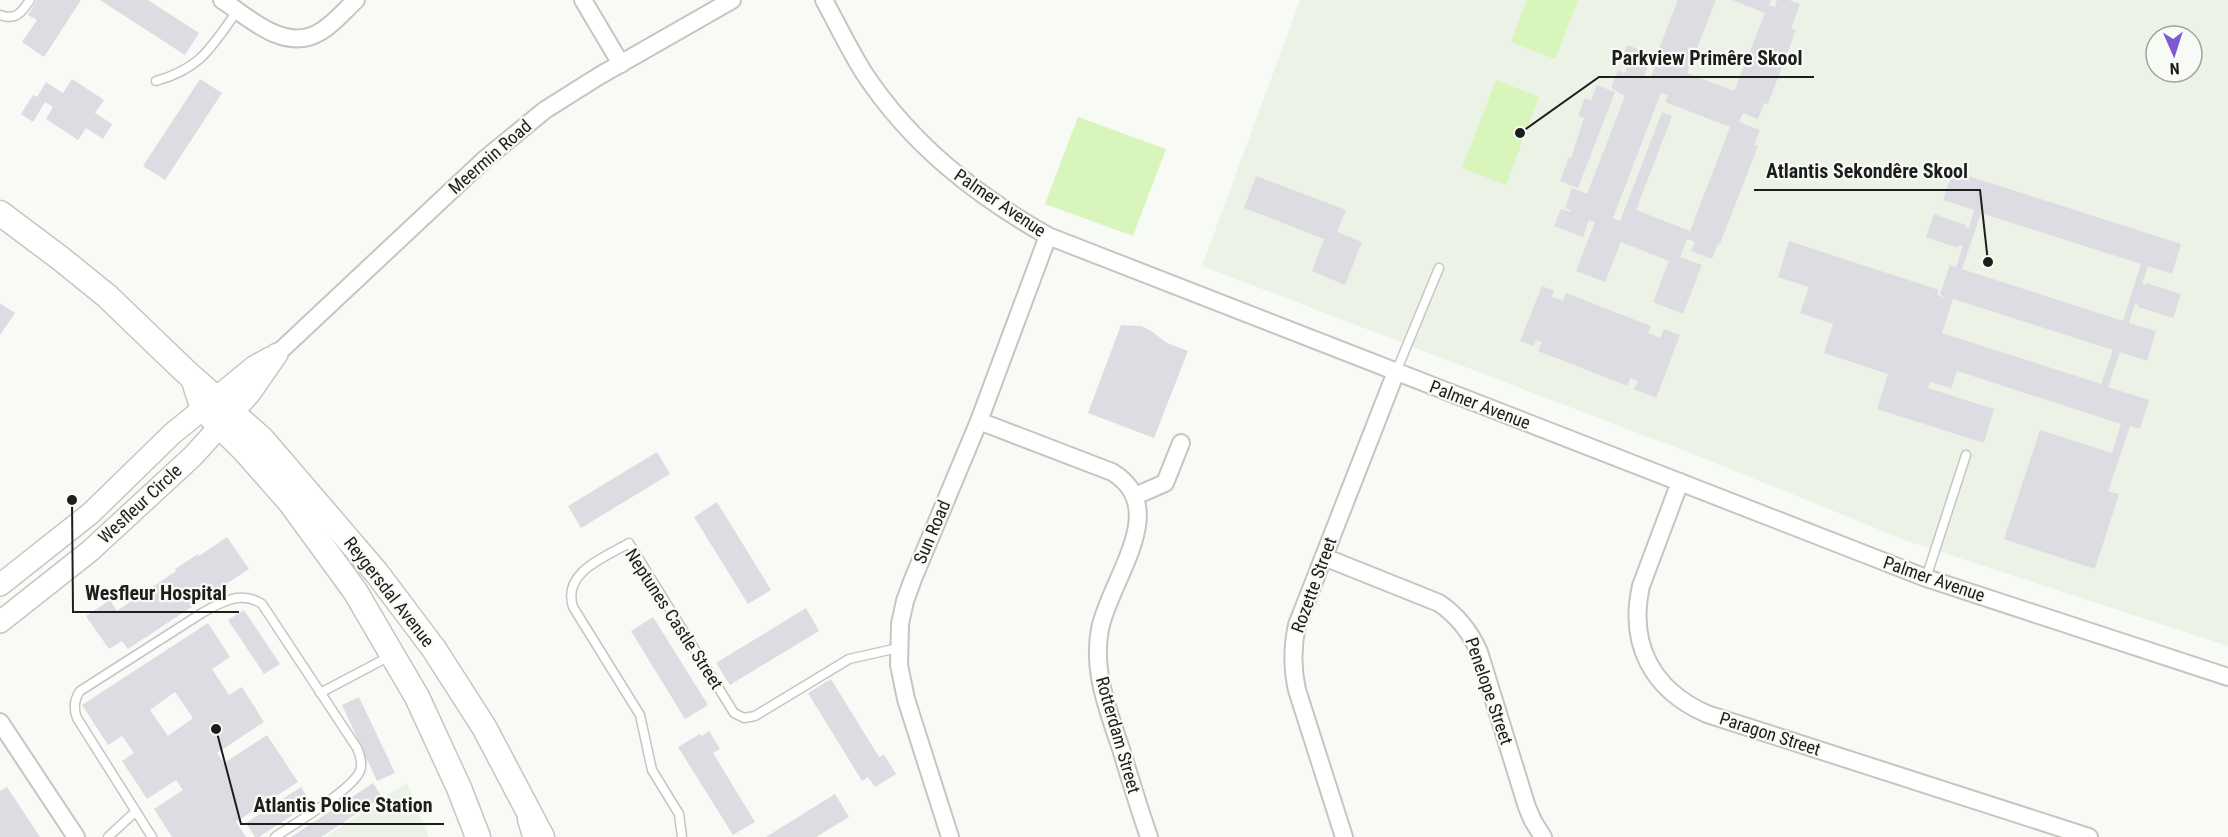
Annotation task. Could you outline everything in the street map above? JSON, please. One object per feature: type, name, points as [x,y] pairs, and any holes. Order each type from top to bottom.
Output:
[{"type":"main road","name":"Reygersdal Avenue","points":[[0,213],[107,296],[193,378],[253,461],[305,521],[355,591],[394,654],[439,742],[478,836]]},
{"type":"main road","name":"Reygersdal Avenue","points":[[218,412],[262,439],[400,603],[460,689],[505,765],[542,837]]},
{"type":"street","points":[[222,0],[274,34],[302,39],[325,29],[357,0]]},
{"type":"street","points":[[583,0],[621,64]]},
{"type":"street","name":"Meermin Road","points":[[218,412],[254,367],[277,354],[514,134],[570,94],[732,0]]},
{"type":"street","name":"Palmer Avenue","points":[[824,0],[863,72],[886,104],[918,141],[976,191],[1048,236],[1926,578],[2228,677]]},
{"type":"street","name":"Sun Road","points":[[950,837],[906,699],[899,665],[900,624],[905,601],[979,421],[1048,236]]},
{"type":"street","name":"Rozette Street","points":[[1344,837],[1293,674],[1293,641],[1396,372]]},
{"type":"street","name":"Wesfleur Circle","points":[[0,585],[91,513],[172,434],[218,412]]},
{"type":"street","name":"Wesfleur Circle","points":[[0,622],[90,551],[193,456],[218,412]]},
{"type":"street","points":[[979,421],[1112,472],[1130,486],[1135,496],[1165,483],[1181,443]]},
{"type":"street","name":"Paragon Street","points":[[1680,482],[1637,601],[1638,633],[1642,648],[1657,677],[1667,689],[1693,708],[1707,714],[2089,837]]},
{"type":"street","name":"Rotterdam Street","points":[[1135,496],[1139,524],[1105,612],[1098,642],[1098,657],[1103,695],[1149,837]]},
{"type":"street","name":"Penelope Street","points":[[1324,557],[1439,603],[1467,628],[1479,652],[1527,807],[1543,837]]},
{"type":"street","points":[[0,722],[76,837]]},
{"type":"lane","points":[[0,15],[14,17],[20,14],[30,0]]},
{"type":"lane","points":[[156,81],[189,68],[205,56],[238,10]]},
{"type":"lane","points":[[1396,372],[1439,268]]},
{"type":"lane","points":[[1926,578],[1966,455]]},
{"type":"lane","name":"Neptunes Castle Street","points":[[682,837],[679,814],[652,770],[640,716],[573,607],[572,583],[580,573],[629,543],[734,713],[744,718],[755,716],[849,659],[898,648]]},
{"type":"lane","points":[[152,837],[74,711],[76,698],[80,691],[89,685],[222,601],[244,597],[255,599],[262,604],[361,757],[361,768],[352,784],[275,837]]},
{"type":"lane","points":[[320,693],[394,654]]},
{"type":"lane","points":[[505,765],[526,837]]},
{"type":"lane","points":[[108,837],[135,812]]},
{"type":"shaded area","points":[[1300,0],[2228,0],[2228,646],[1910,542],[1690,453],[1202,266]]},
{"type":"shaded area","points":[[407,783],[429,837],[325,837]]},
{"type":"green space","points":[[1527,0],[1578,0],[1555,59],[1511,42]]},
{"type":"green space","points":[[1496,80],[1539,97],[1506,185],[1462,168]]},
{"type":"green space","points":[[1078,117],[1166,149],[1133,236],[1045,204]]},
{"type":"building","points":[[37,0],[81,0],[44,57],[22,42],[37,20],[28,15]]},
{"type":"building","points":[[100,0],[148,0],[199,33],[185,55]]},
{"type":"building","points":[[1678,0],[1716,0],[1687,73],[1734,91],[1765,13],[1732,0],[1771,0],[1769,5],[1775,7],[1777,0],[1789,0],[1800,4],[1791,29],[1796,30],[1768,104],[1764,103],[1758,119],[1743,113],[1739,122],[1760,130],[1754,145],[1758,146],[1720,244],[1718,243],[1712,259],[1691,251],[1695,242],[1687,239],[1680,257],[1702,265],[1683,314],[1653,302],[1669,261],[1621,242],[1605,282],[1576,271],[1595,222],[1589,220],[1583,237],[1554,226],[1561,209],[1571,212],[1565,208],[1572,188],[1587,194],[1625,96],[1611,88],[1618,70],[1625,73],[1628,65],[1621,61],[1627,45],[1652,54],[1644,76],[1650,78],[1657,62],[1654,61]],"holes":[[[1661,93],[1668,95],[1665,102],[1730,127],[1690,231],[1636,210],[1672,116],[1662,112],[1620,221],[1613,218]]]},
{"type":"building","points":[[72,79],[104,100],[95,113],[112,124],[103,139],[86,128],[78,140],[46,119],[53,107],[45,102],[33,122],[21,114],[33,95],[37,97],[46,82],[63,93]]},
{"type":"building","points":[[200,79],[222,93],[165,180],[143,166]]},
{"type":"building","points":[[1597,85],[1615,92],[1578,188],[1560,181],[1569,157],[1571,158],[1584,118],[1578,116],[1585,98],[1591,101]]},
{"type":"building","points":[[1953,171],[2181,244],[2172,274],[2148,266],[2142,284],[2146,283],[2181,294],[2173,318],[2135,304],[2129,323],[2156,331],[2147,361],[2120,352],[2108,387],[2149,400],[2140,429],[2130,426],[2108,491],[2119,494],[2095,569],[2004,539],[2040,430],[2112,453],[2121,424],[1957,371],[1951,388],[1930,382],[1928,388],[1994,409],[1984,443],[1877,409],[1888,374],[1824,353],[1833,324],[1800,313],[1809,287],[1778,277],[1789,241],[1939,290],[1937,295],[1946,298],[1940,294],[1950,265],[1956,267],[1963,246],[1959,245],[1958,248],[1926,237],[1934,214],[1969,228],[1974,210],[1943,200]],"holes":[[[1981,213],[2141,264],[2123,321],[1962,269]],[[1953,299],[2113,350],[2101,384],[1942,333]]]},
{"type":"building","points":[[1256,176],[1346,210],[1337,232],[1362,242],[1345,285],[1312,271],[1324,239],[1244,208]]},
{"type":"building","points":[[1542,286],[1554,291],[1552,297],[1563,301],[1566,293],[1651,326],[1648,333],[1660,338],[1664,329],[1680,335],[1656,398],[1634,389],[1638,381],[1630,378],[1628,386],[1538,351],[1542,342],[1536,340],[1534,346],[1520,341]]},
{"type":"building","points":[[0,303],[15,313],[0,335]]},
{"type":"building","points":[[1121,325],[1141,326],[1167,343],[1188,351],[1154,438],[1088,413]]},
{"type":"building","points":[[657,452],[670,474],[581,528],[568,506]]},
{"type":"building","points":[[717,502],[771,590],[748,604],[694,517]]},
{"type":"building","points":[[227,537],[249,569],[128,649],[122,641],[109,649],[86,616],[110,600],[117,611],[176,571],[175,569]]},
{"type":"building","points":[[806,608],[819,631],[730,685],[716,663]]},
{"type":"building","points":[[244,610],[280,664],[264,674],[228,620]]},
{"type":"building","points":[[653,617],[708,705],[685,719],[631,631]]},
{"type":"building","points":[[208,623],[230,657],[212,669],[229,695],[242,687],[264,722],[217,753],[224,763],[267,735],[298,782],[236,822],[246,837],[172,837],[154,809],[183,790],[176,780],[147,799],[122,761],[134,753],[122,736],[108,745],[82,705]],"holes":[[[175,692],[193,718],[168,736],[150,710]]]},
{"type":"building","points":[[831,679],[879,757],[884,755],[896,774],[875,787],[868,777],[862,781],[808,693]]},
{"type":"building","points":[[359,697],[395,773],[377,781],[342,705]]},
{"type":"building","points":[[709,731],[720,749],[713,753],[755,822],[733,835],[678,747]]},
{"type":"building","points":[[373,783],[382,797],[321,837],[291,837]]},
{"type":"building","points":[[7,787],[40,837],[0,837],[0,791]]},
{"type":"building","points":[[301,787],[311,803],[259,837],[255,837],[246,823]]},
{"type":"building","points":[[835,794],[849,817],[816,837],[766,837]]},
{"type":"place","name":"Parkview Primêre Skool","points":[[1520,133]]},
{"type":"place","name":"Atlantis Sekondêre Skool","points":[[1988,262]]},
{"type":"place","name":"Wesfleur Hospital","points":[[72,500]]},
{"type":"place","name":"Atlantis Police Station","points":[[216,729]]}]
